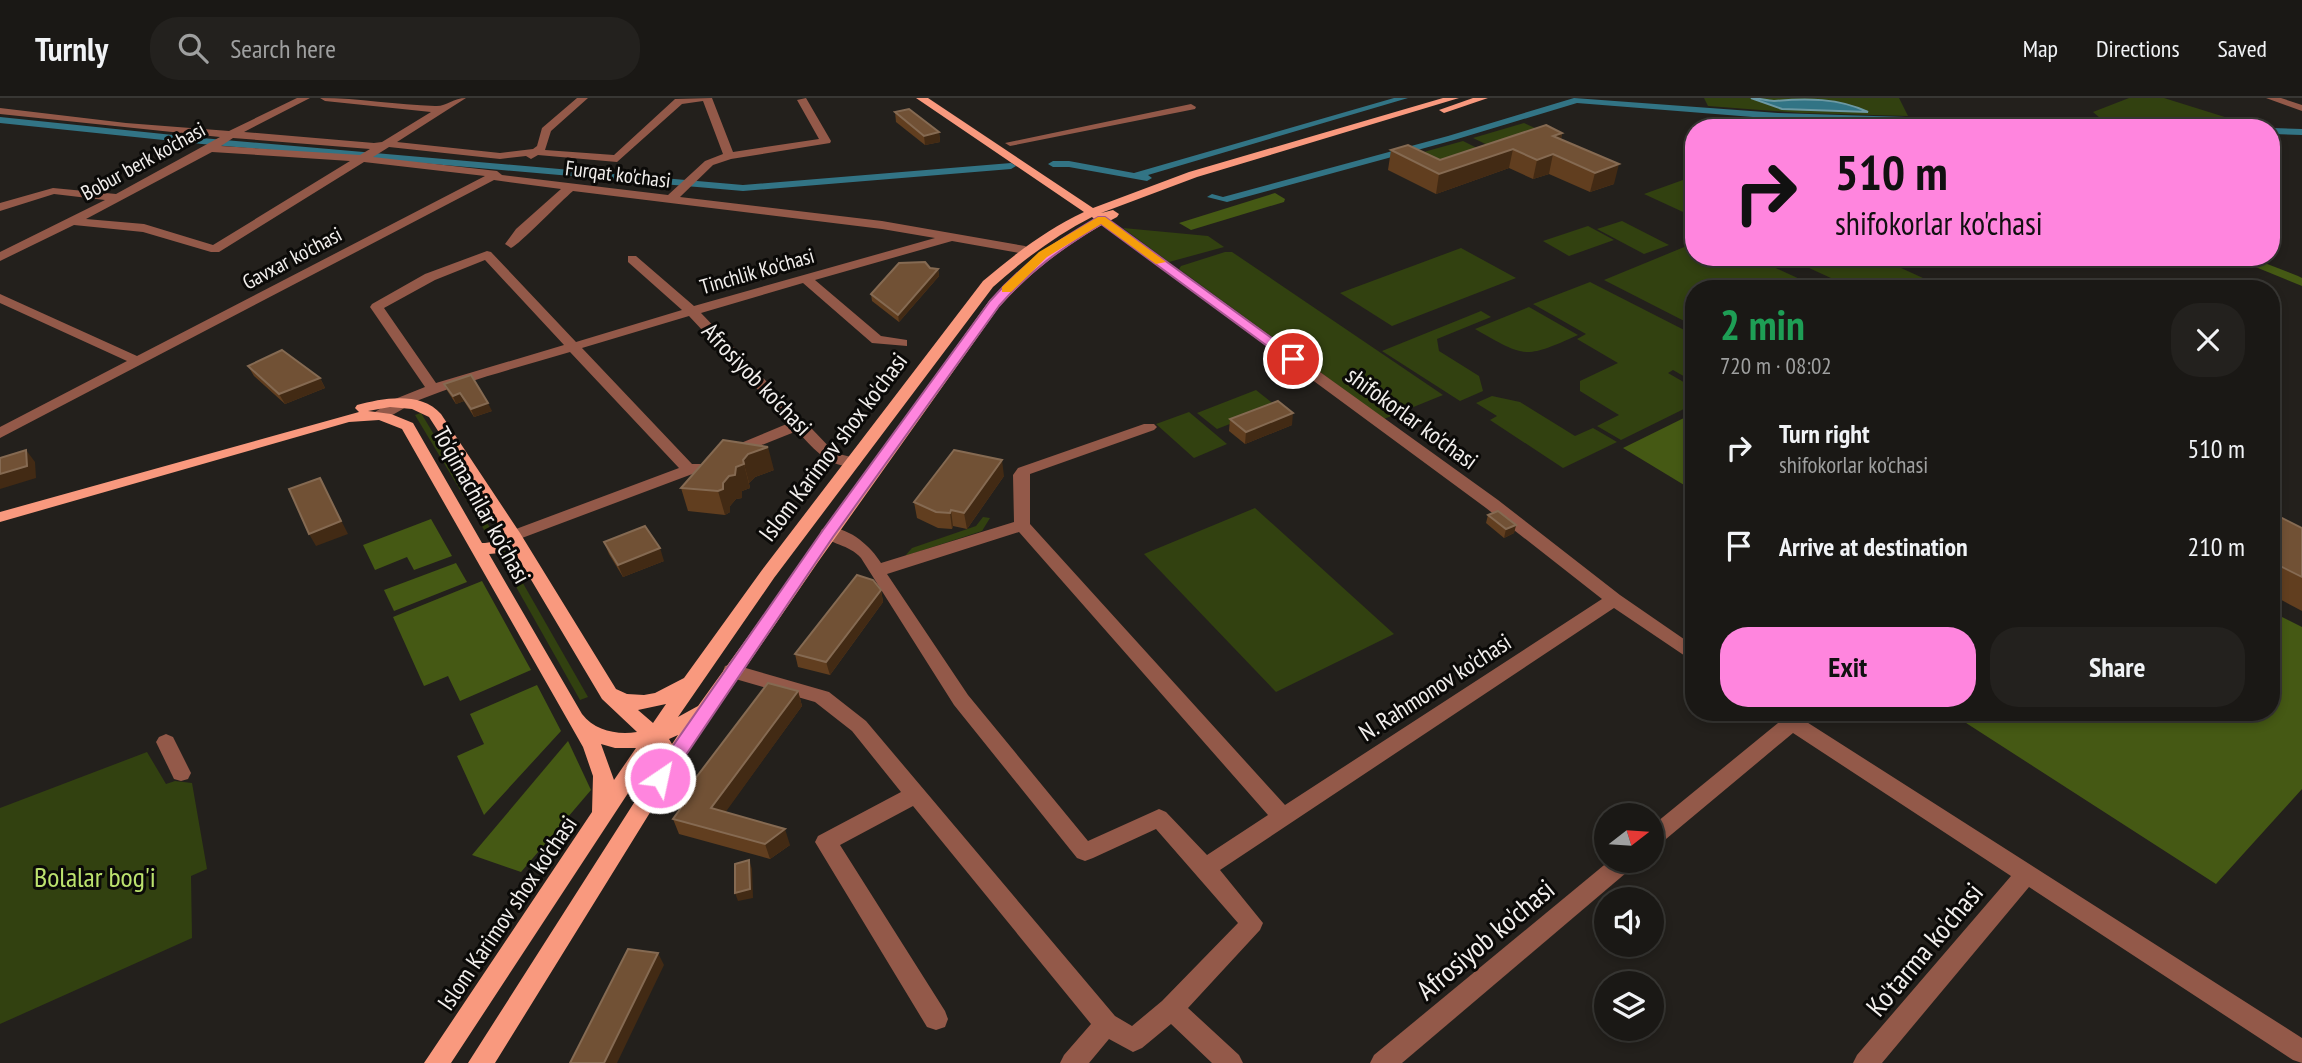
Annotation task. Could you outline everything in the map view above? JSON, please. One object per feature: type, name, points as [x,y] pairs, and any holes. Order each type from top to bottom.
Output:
[{"type":"main road","points":[[921,98],[1102,213]]},
{"type":"main road","points":[[941,98],[1010,143],[1102,213]]},
{"type":"main road","name":"Islom Karimov shox ko'chasi","points":[[481,1063],[660,778],[732,671],[986,314],[1015,280],[1043,255],[1102,213],[1182,177],[1454,98]]},
{"type":"main road","name":"Islom Karimov shox ko'chasi","points":[[437,1063],[693,680],[988,284],[1026,250],[1065,224],[1483,98]]},
{"type":"main road","name":"To'qimachilar ko'chasi","points":[[0,510],[336,414],[400,402],[424,406],[434,414],[513,534],[609,694],[655,737]]},
{"type":"main road","points":[[0,517],[327,423],[380,415]]},
{"type":"main road","name":"To'qimachilar ko'chasi","points":[[380,415],[408,426],[595,750],[604,778],[603,803],[597,821]]},
{"type":"main road","points":[[477,548],[494,549],[513,534]]},
{"type":"main road","points":[[609,694],[626,702],[657,701],[693,680]]},
{"type":"main road","points":[[581,727],[622,743],[655,737],[708,708]]},
{"type":"main road","points":[[655,737],[662,744],[666,756],[660,778]]},
{"type":"street","name":"Bobur berk ko'chasi","points":[[0,257],[201,155],[207,148],[230,135],[305,98]]},
{"type":"street","points":[[325,98],[441,110]]},
{"type":"street","points":[[73,221],[144,228],[215,249],[366,159],[461,98]]},
{"type":"street","name":"Gavxar ko'chasi","points":[[0,433],[525,159],[542,147],[546,130],[583,98]]},
{"type":"street","points":[[0,111],[230,135],[250,134],[374,146],[389,144],[500,156],[536,152],[617,159],[679,101],[707,98],[729,156]]},
{"type":"street","points":[[2271,98],[2302,107]]},
{"type":"street","points":[[671,199],[709,163],[729,156],[826,141],[802,100]]},
{"type":"street","points":[[1010,143],[1191,107]]},
{"type":"street","name":"Furqat ko'chasi","points":[[207,148],[366,159],[496,174],[498,178],[882,225],[1026,250]]},
{"type":"street","points":[[511,244],[520,232],[570,187]]},
{"type":"street","points":[[0,207],[53,191],[118,198]]},
{"type":"street","name":"shifokorlar ko'chasi","points":[[1102,213],[1614,599],[1685,649]]},
{"type":"street","name":"Tinchlik Ko'chasi","points":[[380,415],[400,402],[433,388],[952,237]]},
{"type":"street","points":[[433,388],[377,307],[430,276],[486,255],[575,346],[689,470]]},
{"type":"street","name":"Afrosiyob ko'chasi","points":[[632,259],[692,311],[829,456],[853,462]]},
{"type":"street","points":[[806,279],[877,340],[902,342]]},
{"type":"street","points":[[0,298],[137,361]]},
{"type":"street","points":[[513,534],[689,470],[800,424]]},
{"type":"street","points":[[1149,427],[1024,471],[1021,475],[1022,525],[1283,816]]},
{"type":"street","points":[[876,571],[1022,525]]},
{"type":"street","points":[[732,671],[822,697],[859,726],[1106,1024],[1133,1040],[1171,1009],[1252,923],[1159,818],[1085,852],[961,700],[876,571],[867,551],[859,543],[828,533]]},
{"type":"street","name":"N. Rahmonov ko'chasi","points":[[1205,868],[1614,599]]},
{"type":"street","points":[[1664,827],[1780,721]]},
{"type":"street","points":[[1790,721],[2302,1052]]},
{"type":"street","points":[[166,742],[181,773]]},
{"type":"street","points":[[916,794],[826,842],[936,1019]]},
{"type":"street","name":"Afrosiyob ko'chasi","points":[[1382,1063],[1611,873]]},
{"type":"street","name":"Ko'tarma ko'chasi","points":[[1866,1063],[2027,873]]},
{"type":"street","points":[[1171,1009],[1230,1063]]},
{"type":"street","points":[[1073,1063],[1106,1024]]},
{"type":"green space","points":[[1704,98],[1899,98],[1908,116],[1801,113],[1708,106]]},
{"type":"green space","points":[[2129,98],[2164,98],[2231,119],[2100,118],[2093,112]]},
{"type":"green space","points":[[1524,123],[1550,135],[1500,151],[1473,138]]},
{"type":"green space","points":[[1463,141],[1489,154],[1434,172],[1406,157]]},
{"type":"green space","points":[[1685,179],[1685,213],[1644,194]]},
{"type":"green space","points":[[1275,193],[1285,199],[1284,202],[1191,230],[1179,223]]},
{"type":"green space","points":[[1622,221],[1669,245],[1644,254],[1597,229]]},
{"type":"green space","points":[[1588,226],[1614,240],[1569,256],[1543,241]]},
{"type":"green space","points":[[1123,228],[1208,236],[1224,247],[1169,262]]},
{"type":"green space","points":[[1685,247],[1685,266],[1772,266],[1802,280],[1685,280],[1685,321],[1604,280]]},
{"type":"green space","points":[[1461,248],[1516,278],[1392,326],[1340,293]]},
{"type":"green space","points":[[1232,252],[1443,395],[1384,419],[1179,269],[1181,266]]},
{"type":"green space","points":[[1805,266],[1897,266],[1927,280],[1835,280]]},
{"type":"green space","points":[[2253,266],[2272,266],[2298,276],[2302,278],[2302,286]]},
{"type":"green space","points":[[1590,282],[1685,330],[1685,377],[1673,370],[1668,373],[1685,383],[1685,408],[1621,440],[1597,426],[1619,415],[1580,391],[1580,381],[1618,363],[1577,339],[1586,334],[1533,304]]},
{"type":"green space","points":[[1529,307],[1578,335],[1546,348],[1525,352],[1505,346],[1475,329]]},
{"type":"green space","points":[[1481,311],[1491,317],[1437,339],[1439,351],[1479,376],[1483,391],[1460,401],[1382,351]]},
{"type":"green space","points":[[1256,390],[1276,406],[1217,429],[1197,413]]},
{"type":"green space","points":[[1492,396],[1520,402],[1575,436],[1593,428],[1617,442],[1563,468],[1490,420],[1497,416],[1476,403]]},
{"type":"green space","points":[[1189,412],[1227,444],[1194,458],[1156,424]]},
{"type":"green space","points":[[421,413],[498,541],[492,543],[415,415]]},
{"type":"green space","points":[[1685,417],[1685,486],[1623,448]]},
{"type":"green space","points":[[1255,508],[1394,634],[1276,692],[1144,554]]},
{"type":"green space","points":[[983,517],[990,518],[982,531],[905,556],[912,548],[976,526]]},
{"type":"green space","points":[[431,519],[452,556],[414,570],[407,557],[375,570],[363,545]]},
{"type":"green space","points":[[504,550],[588,697],[580,700],[497,553]]},
{"type":"green space","points":[[456,563],[467,582],[394,611],[384,590]]},
{"type":"green space","points":[[482,581],[531,670],[460,701],[448,676],[424,686],[393,617]]},
{"type":"green space","points":[[2280,616],[2302,627],[2302,789],[2216,884],[1963,721],[2280,721]]},
{"type":"green space","points":[[537,685],[561,731],[484,815],[457,756],[484,744],[470,714]]},
{"type":"green space","points":[[568,741],[591,790],[521,872],[472,855]]},
{"type":"green space","name":"Bolalar bog'i","points":[[147,752],[166,784],[175,781],[192,783],[207,869],[191,876],[192,938],[0,1024],[0,808]]},
{"type":"water","points":[[1751,98],[1774,101],[1822,100],[1846,104],[1868,112],[1782,109]]},
{"type":"building","points":[[909,109],[939,132],[924,136],[895,112]]},
{"type":"building","points":[[1546,125],[1562,133],[1553,136],[1619,164],[1595,173],[1553,154],[1537,160],[1513,149],[1439,174],[1391,150],[1408,145],[1440,160]]},
{"type":"building","points":[[925,262],[930,268],[938,269],[898,315],[871,294],[899,263]]},
{"type":"building","points":[[282,350],[320,378],[279,394],[248,366]]},
{"type":"building","points":[[471,375],[488,403],[471,409],[460,393],[453,396],[444,384]]},
{"type":"building","points":[[1278,401],[1293,413],[1246,432],[1230,419]]},
{"type":"building","points":[[723,440],[768,447],[748,454],[743,460],[744,464],[736,467],[735,475],[729,476],[723,483],[723,489],[718,491],[681,488]]},
{"type":"building","points":[[26,450],[27,466],[0,474],[0,458]]},
{"type":"building","points":[[954,450],[1002,460],[964,513],[951,510],[950,513],[936,512],[914,502]]},
{"type":"building","points":[[320,478],[341,521],[309,534],[289,489]]},
{"type":"building","points":[[1498,511],[1516,525],[1506,529],[1488,515]]},
{"type":"building","points":[[2280,517],[2302,528],[2302,577],[2280,566]]},
{"type":"building","points":[[645,526],[660,548],[618,565],[604,542]]},
{"type":"building","points":[[857,575],[873,580],[881,590],[826,662],[795,654]]},
{"type":"building","points":[[768,683],[798,691],[711,808],[785,829],[765,844],[673,819],[688,798],[682,796]]},
{"type":"building","points":[[749,860],[750,889],[735,893],[735,864]]},
{"type":"building","points":[[628,949],[658,953],[604,1063],[570,1063]]},
{"type":"waterway","points":[[1137,175],[1404,98]]},
{"type":"waterway","points":[[1212,197],[1223,200],[1451,138],[1577,100],[1778,116],[1874,119]]},
{"type":"waterway","points":[[0,120],[202,141],[743,188],[1011,166]]},
{"type":"waterway","points":[[2280,131],[2302,132]]},
{"type":"waterway","points":[[1053,164],[1069,164],[1147,178]]},
{"type":"slow traffic","points":[[1007,289],[1043,255],[1102,219],[1160,262]]},
{"type":"route","points":[[660,778],[828,533],[994,304],[1015,280],[1043,255],[1102,219],[1293,359]]}]
